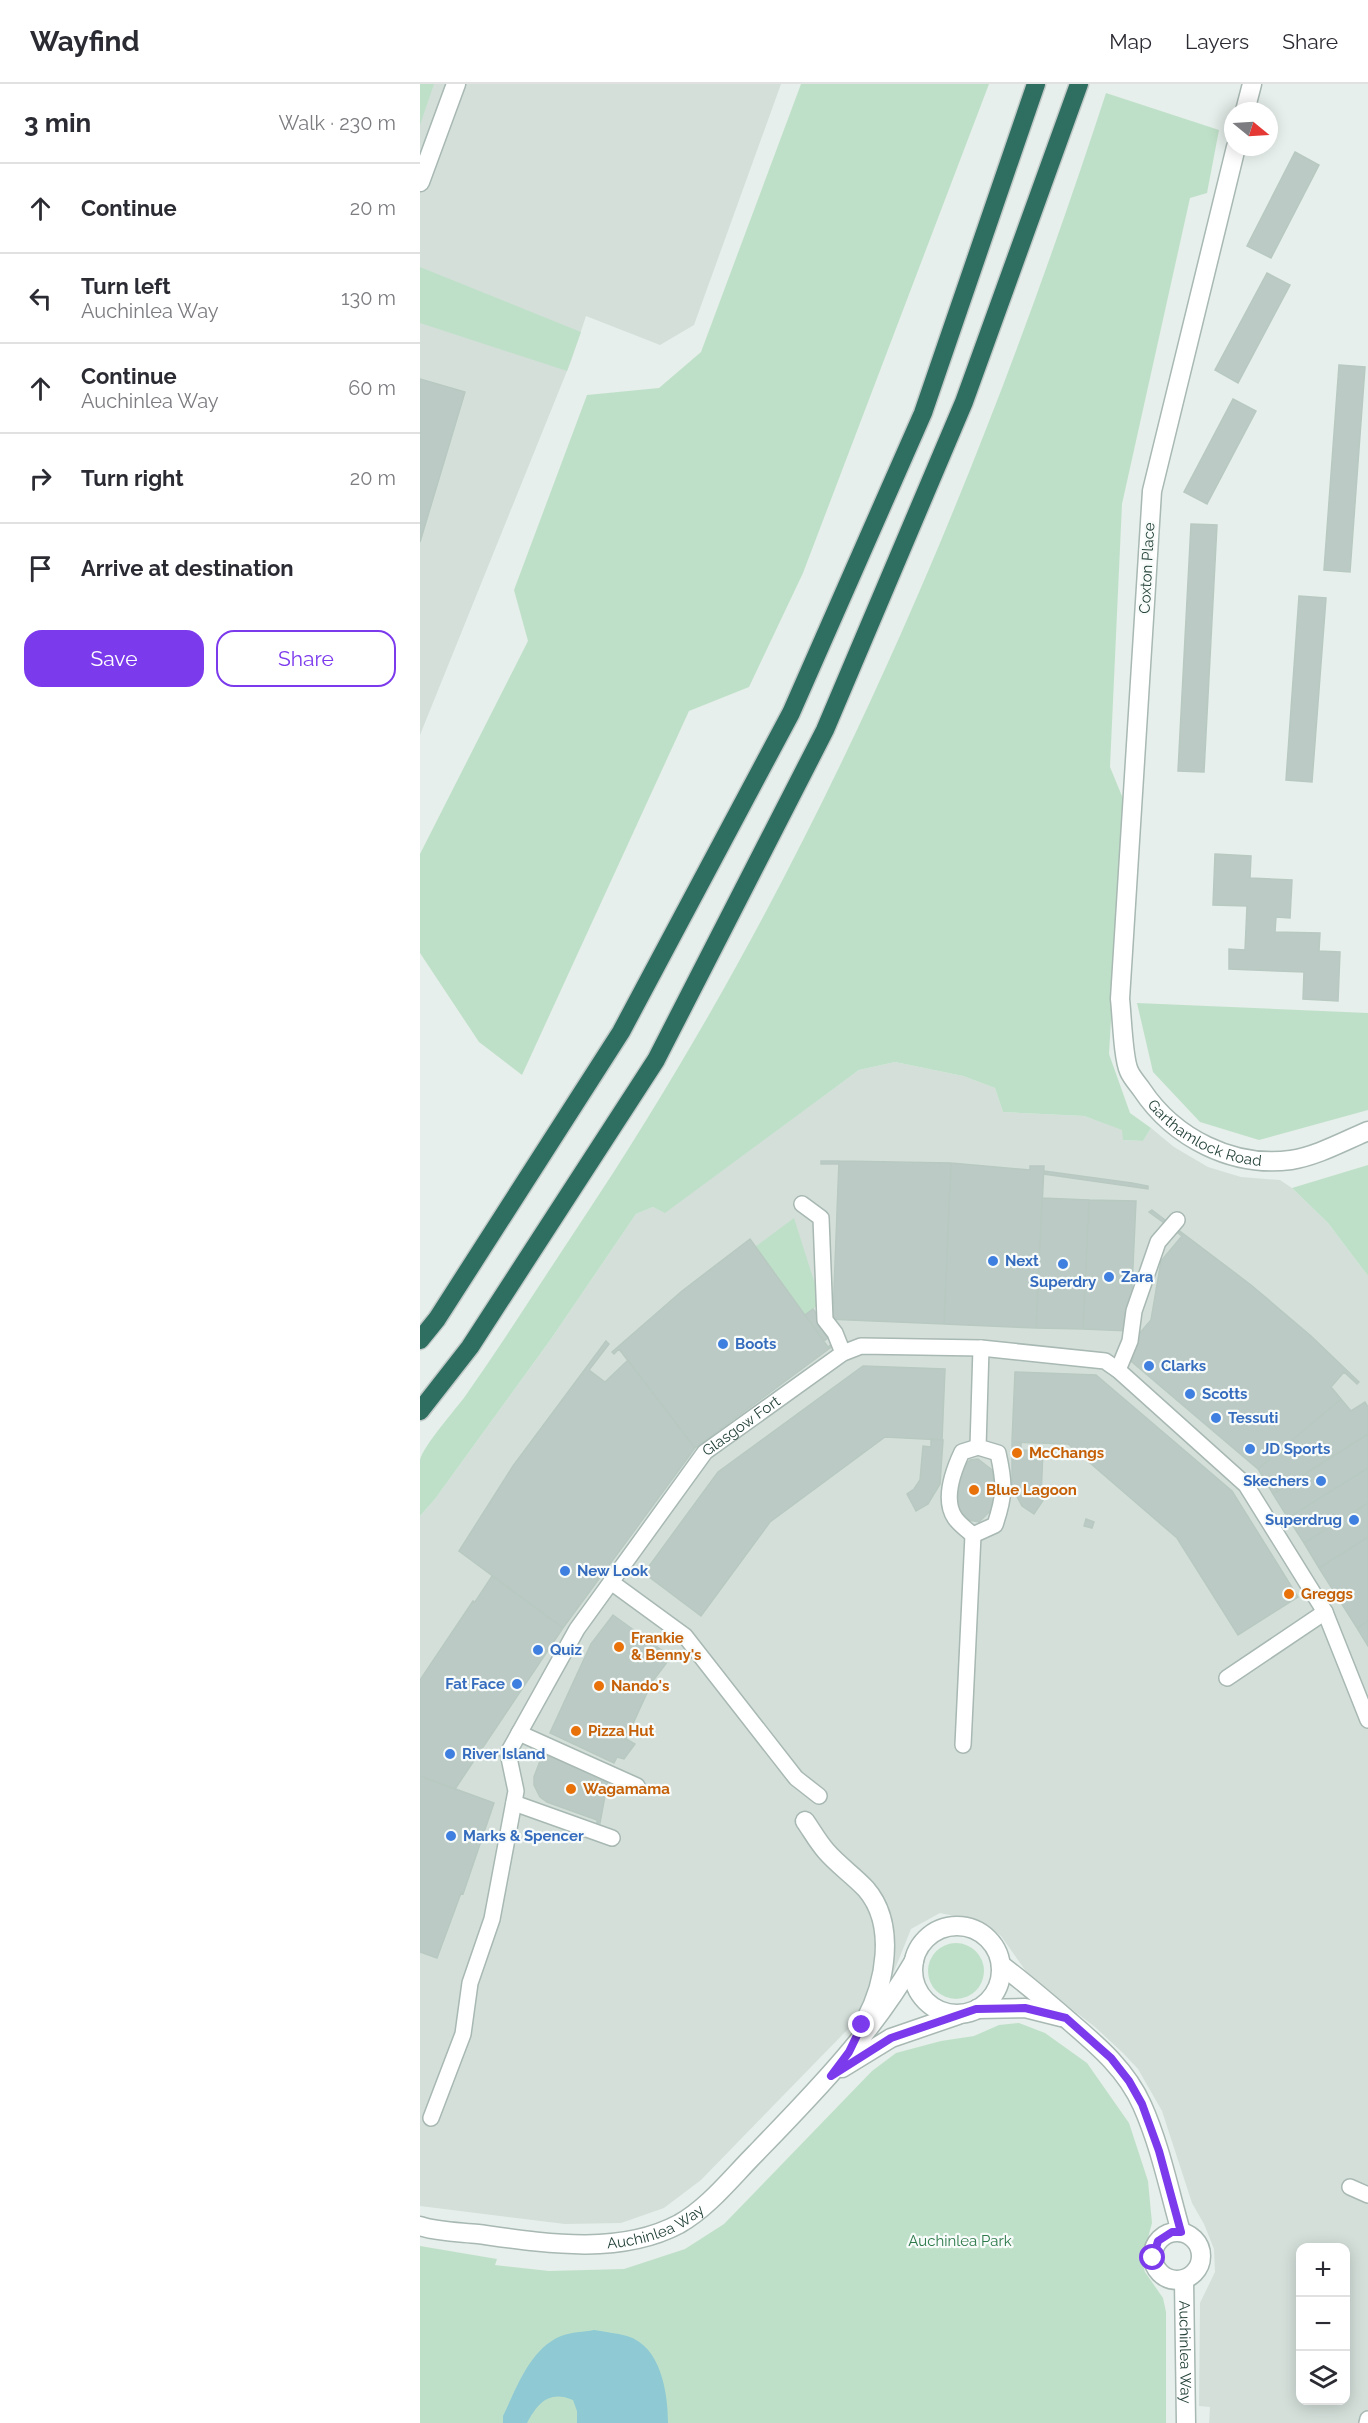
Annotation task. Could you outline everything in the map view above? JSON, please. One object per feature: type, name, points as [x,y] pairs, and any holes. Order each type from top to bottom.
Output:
[{"type":"highway","points":[[420,1340],[437,1319],[621,1032],[791,713],[923,413],[1036,84]]},
{"type":"highway","points":[[420,1411],[470,1347],[656,1060],[825,730],[964,402],[1079,84]]},
{"type":"street","points":[[420,182],[456,84]]},
{"type":"street","points":[[1247,102],[1252,84]]},
{"type":"street","name":"Coxton Place","points":[[1119,999],[1152,491],[1234,156]]},
{"type":"street","name":"Garthamlock Road","points":[[1119,999],[1129,1071],[1154,1109],[1179,1131],[1205,1145],[1253,1161],[1292,1160],[1368,1131]]},
{"type":"street","points":[[802,1204],[821,1218],[825,1320],[836,1333],[843,1353]]},
{"type":"street","points":[[1118,1370],[1130,1341],[1134,1311],[1158,1242],[1177,1220]]},
{"type":"street","name":"Glasgow Fort","points":[[514,1803],[516,1791],[508,1753],[577,1629],[705,1452],[843,1353],[861,1346],[981,1348],[1105,1361],[1118,1370],[1246,1485],[1325,1612],[1368,1720]]},
{"type":"street","points":[[978,1447],[981,1348]]},
{"type":"street","points":[[978,1447],[998,1453],[1004,1498],[995,1525],[973,1535],[954,1518],[950,1492],[955,1467],[962,1452],[978,1447]]},
{"type":"street","points":[[963,1744],[973,1535]]},
{"type":"street","points":[[611,1582],[685,1636],[796,1778],[819,1796]]},
{"type":"street","points":[[1227,1678],[1325,1612]]},
{"type":"street","points":[[519,1733],[637,1785]]},
{"type":"street","points":[[431,2118],[463,2034],[470,1983],[492,1919],[514,1803],[612,1838]]},
{"type":"street","points":[[805,1821],[825,1851],[867,1890],[877,1907],[882,1925],[885,1958],[880,1983],[849,2052]]},
{"type":"street","points":[[959,1926],[981,1933],[991,1942],[999,1958],[997,1988],[988,2001],[968,2012],[948,2013],[935,2008],[922,1997],[913,1974],[914,1961],[920,1946],[927,1937],[938,1930],[959,1926]]},
{"type":"street","name":"Auchinlea Way","points":[[421,2227],[536,2242],[588,2244],[641,2238],[662,2232],[680,2223],[717,2193],[831,2076],[890,2002],[914,1961]]},
{"type":"street","name":"Auchinlea Way","points":[[1000,1965],[1038,1993],[1111,2058],[1129,2081],[1142,2104],[1159,2151],[1181,2232]]},
{"type":"street","name":"Auchinlea Way","points":[[831,2076],[891,2038],[968,2012],[1025,2008],[1066,2018]]},
{"type":"street","points":[[1350,2187],[1368,2195]]},
{"type":"street","points":[[1172,2232],[1181,2232],[1194,2238],[1201,2250],[1202,2260],[1193,2276],[1175,2281],[1160,2274],[1153,2258],[1158,2241],[1172,2232]]},
{"type":"street","name":"Auchinlea Way","points":[[1184,2280],[1186,2423]]},
{"type":"shaded area","points":[[420,84],[781,84],[694,325],[660,345],[586,316],[571,361],[420,735]]},
{"type":"shaded area","points":[[895,1062],[963,1076],[995,1088],[1003,1112],[1084,1116],[1123,1130],[1123,1140],[1143,1141],[1151,1128],[1174,1147],[1208,1167],[1241,1177],[1280,1180],[1292,1188],[1328,1223],[1368,1276],[1368,2423],[1209,2423],[1210,2407],[1199,2406],[1200,2303],[1215,2272],[1214,2249],[1192,2203],[1162,2111],[1138,2069],[1123,2053],[1095,2027],[1030,1977],[1001,1936],[983,1922],[940,1913],[911,1929],[887,1989],[701,2180],[664,2208],[621,2223],[565,2224],[420,2206],[420,1516],[435,1499],[551,1339],[636,1214],[653,1207],[665,1212],[859,1070]]},
{"type":"green space","points":[[420,84],[434,84],[420,125]]},
{"type":"green space","points":[[801,84],[989,84],[803,573],[749,687],[689,711],[522,1075],[479,1042],[420,953],[420,854],[528,641],[514,590],[587,395],[659,388],[701,352]]},
{"type":"green space","points":[[1106,93],[1219,130],[1207,193],[1190,198],[1122,504],[1110,767],[1124,801],[1109,1054],[1130,1113],[1151,1128],[1143,1141],[1123,1140],[1122,1130],[1084,1116],[1003,1112],[995,1088],[963,1076],[895,1062],[859,1070],[665,1213],[653,1207],[636,1214],[551,1339],[435,1499],[420,1516],[420,1460],[422,1454],[496,1352],[665,1089],[743,954],[815,816],[882,676],[944,533],[1002,388],[1056,241]]},
{"type":"green space","points":[[420,267],[581,332],[567,371],[420,323]]},
{"type":"green space","points":[[1137,1003],[1368,1013],[1368,1110],[1259,1140],[1200,1122],[1153,1072]]},
{"type":"green space","points":[[1368,1165],[1368,1276],[1328,1223],[1292,1188]]},
{"type":"green space","points":[[794,1218],[821,1303],[805,1315],[755,1247]]},
{"type":"green space","points":[[956,1943],[967,1945],[976,1951],[982,1960],[984,1971],[982,1982],[976,1991],[967,1997],[956,1999],[945,1997],[936,1991],[930,1982],[928,1971],[930,1960],[936,1951],[945,1945]]},
{"type":"green space","name":"Auchinlea Park","points":[[1019,2023],[1045,2033],[1087,2063],[1129,2123],[1148,2181],[1152,2223],[1142,2260],[1145,2272],[1163,2298],[1166,2312],[1166,2423],[420,2423],[420,2246],[497,2259],[495,2265],[549,2271],[624,2269],[685,2249],[724,2224],[872,2071],[896,2053],[941,2041],[974,2036],[999,2025]]},
{"type":"water","points":[[594,2330],[627,2336],[639,2341],[648,2350],[655,2360],[664,2385],[668,2423],[577,2423],[577,2411],[573,2400],[557,2397],[540,2404],[527,2423],[503,2423],[503,2416],[519,2381],[541,2350],[561,2336]]},
{"type":"building","points":[[1295,152],[1319,165],[1271,258],[1247,246]]},
{"type":"building","points":[[1267,273],[1290,285],[1238,383],[1215,370]]},
{"type":"building","points":[[1339,365],[1365,367],[1350,572],[1324,570]]},
{"type":"building","points":[[420,379],[465,392],[420,542]]},
{"type":"building","points":[[1233,399],[1256,411],[1207,504],[1184,492]]},
{"type":"building","points":[[1191,524],[1217,525],[1204,772],[1178,771]]},
{"type":"building","points":[[1299,596],[1326,598],[1312,782],[1286,780]]},
{"type":"building","points":[[1215,854],[1251,856],[1250,878],[1292,880],[1290,918],[1276,917],[1275,932],[1320,933],[1319,951],[1340,952],[1338,1001],[1303,999],[1304,972],[1229,969],[1229,949],[1245,950],[1247,906],[1213,905]]},
{"type":"building","points":[[821,1161],[839,1161],[839,1164],[821,1164]]},
{"type":"building","points":[[839,1161],[951,1163],[944,1324],[827,1319],[828,1315],[833,1315]]},
{"type":"building","name":"Next","points":[[951,1163],[1030,1170],[1030,1166],[1044,1166],[1036,1328],[944,1324]]},
{"type":"building","points":[[1044,1171],[1132,1183],[1148,1186],[1148,1189],[1044,1174]]},
{"type":"building","name":"Superdry","points":[[1042,1198],[1089,1200],[1083,1329],[1036,1328]]},
{"type":"building","name":"Zara","points":[[1089,1200],[1136,1201],[1130,1331],[1083,1329]]},
{"type":"building","points":[[1152,1210],[1251,1285],[1311,1336],[1359,1382],[1357,1384],[1344,1372],[1331,1387],[1341,1399],[1258,1469],[1131,1361],[1133,1358],[1131,1356],[1132,1342],[1151,1320],[1161,1261],[1182,1236],[1149,1212]]},
{"type":"building","name":"Boots","points":[[750,1239],[828,1347],[833,1343],[834,1345],[695,1448],[619,1349],[614,1354],[612,1352],[682,1291]]},
{"type":"building","points":[[813,1309],[832,1335],[824,1341],[805,1315]]},
{"type":"building","points":[[606,1341],[609,1344],[589,1370],[605,1382],[628,1360],[695,1448],[563,1628],[459,1551],[513,1466]]},
{"type":"building","points":[[863,1366],[945,1369],[942,1440],[885,1437],[770,1522],[701,1616],[644,1573],[718,1472]]},
{"type":"building","points":[[1015,1372],[1096,1375],[1232,1491],[1298,1597],[1238,1635],[1177,1538],[1068,1444],[1012,1442]]},
{"type":"building","points":[[1341,1399],[1351,1411],[1365,1402],[1368,1407],[1368,1434],[1273,1494],[1258,1469]]},
{"type":"building","name":"Skechers","points":[[1368,1434],[1368,1468],[1288,1518],[1273,1494]]},
{"type":"building","points":[[931,1439],[943,1440],[940,1484],[928,1504],[916,1511],[907,1494],[920,1480],[923,1446],[931,1447]]},
{"type":"building","points":[[1012,1442],[1021,1443],[1021,1450],[1043,1451],[1041,1497],[1044,1499],[1034,1514],[1022,1506],[1012,1487]]},
{"type":"building","points":[[978,1459],[992,1470],[996,1495],[992,1509],[979,1522],[969,1520],[956,1506],[959,1472],[970,1460]]},
{"type":"building","points":[[1368,1468],[1368,1503],[1304,1543],[1288,1518]]},
{"type":"building","name":"Superdrug","points":[[1368,1503],[1368,1537],[1319,1568],[1304,1543]]},
{"type":"building","points":[[1086,1519],[1094,1522],[1092,1528],[1084,1526]]},
{"type":"building","points":[[1368,1537],[1368,1621],[1357,1628],[1319,1568]]},
{"type":"building","points":[[492,1576],[563,1628],[455,1789],[420,1776],[420,1680]]},
{"type":"building","points":[[613,1615],[671,1657],[652,1682],[626,1739],[635,1744],[624,1759],[617,1757],[614,1763],[550,1733],[591,1644]]},
{"type":"building","points":[[1368,1621],[1368,1646],[1357,1628]]},
{"type":"building","name":"Wagamama","points":[[543,1753],[605,1776],[609,1774],[600,1823],[547,1802],[540,1797],[534,1785],[534,1777]]},
{"type":"building","name":"Marks & Spencer","points":[[420,1776],[494,1803],[463,1894],[461,1893],[437,1958],[420,1952]]},
{"type":"place","name":"Next","points":[[993,1261]]},
{"type":"place","name":"Superdry","points":[[1063,1264]]},
{"type":"place","name":"Zara","points":[[1109,1277]]},
{"type":"place","name":"Boots","points":[[723,1344]]},
{"type":"place","name":"Clarks","points":[[1149,1366]]},
{"type":"place","name":"Scotts","points":[[1190,1394]]},
{"type":"place","name":"Tessuti","points":[[1216,1418]]},
{"type":"place","name":"JD Sports","points":[[1250,1449]]},
{"type":"place","name":"McChangs","points":[[1017,1453]]},
{"type":"place","name":"Skechers","points":[[1321,1481]]},
{"type":"place","name":"Blue Lagoon","points":[[974,1490]]},
{"type":"place","name":"Superdrug","points":[[1354,1520]]},
{"type":"place","name":"New Look","points":[[565,1571]]},
{"type":"place","name":"Greggs","points":[[1289,1594]]},
{"type":"place","name":"Frankie & Benny's","points":[[619,1647]]},
{"type":"place","name":"Quiz","points":[[538,1650]]},
{"type":"place","name":"Fat Face","points":[[517,1684]]},
{"type":"place","name":"Nando's","points":[[599,1686]]},
{"type":"place","name":"Pizza Hut","points":[[576,1731]]},
{"type":"place","name":"River Island","points":[[450,1754]]},
{"type":"place","name":"Wagamama","points":[[571,1789]]},
{"type":"place","name":"Marks & Spencer","points":[[451,1836]]},
{"type":"route","points":[[862,2025],[849,2052],[831,2076],[891,2038],[976,2009],[1025,2008],[1066,2018],[1111,2058],[1129,2081],[1142,2104],[1159,2151],[1181,2232],[1172,2232],[1158,2241],[1153,2258]]}]
